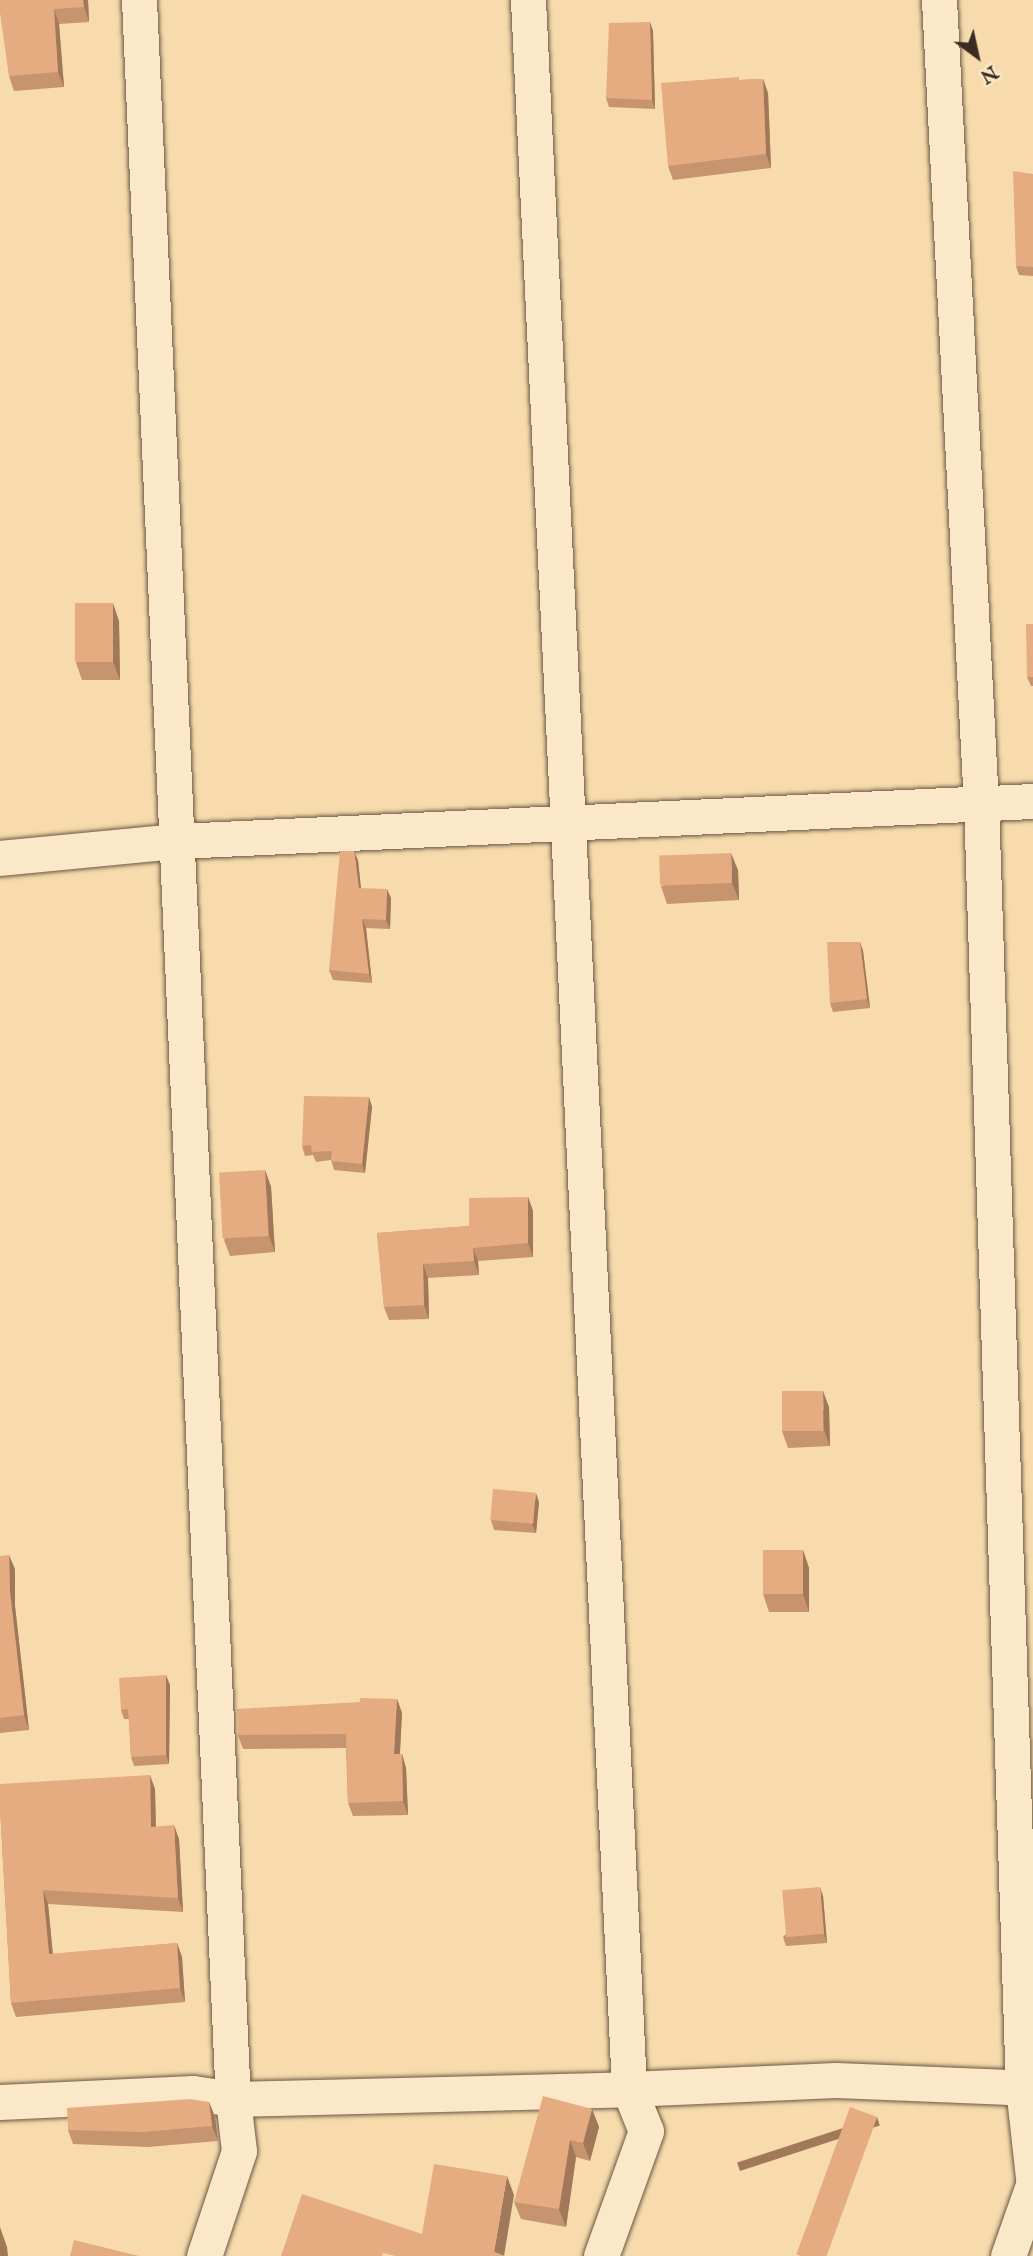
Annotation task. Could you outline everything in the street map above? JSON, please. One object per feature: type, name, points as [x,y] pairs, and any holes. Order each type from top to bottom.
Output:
[{"type":"street","points":[[139,0],[233,2099],[239,2151],[204,2256]]},
{"type":"street","points":[[528,0],[629,2090],[646,2131],[601,2256]]},
{"type":"street","points":[[939,0],[981,803],[1033,2178]]},
{"type":"street","points":[[0,858],[178,841],[1033,801]]},
{"type":"street","points":[[0,2102],[193,2093],[233,2099],[629,2090],[836,2080],[1028,2087]]},
{"type":"street","points":[[1008,2256],[1033,2185]]},
{"type":"building","points":[[0,0],[83,0],[84,7],[54,9],[58,72],[9,76]]},
{"type":"building","points":[[650,22],[652,100],[606,98],[609,23]]},
{"type":"building","points":[[739,77],[739,80],[763,79],[766,154],[668,166],[661,83]]},
{"type":"building","points":[[1013,171],[1033,174],[1033,267],[1016,266]]},
{"type":"building","points":[[75,603],[113,603],[113,662],[75,662]]},
{"type":"building","points":[[1026,624],[1033,624],[1033,677],[1027,677]]},
{"type":"building","points":[[340,851],[354,851],[359,888],[387,889],[386,920],[362,919],[369,974],[329,970]]},
{"type":"building","points":[[731,853],[732,883],[660,885],[659,856]]},
{"type":"building","points":[[827,942],[860,942],[867,999],[830,1003]]},
{"type":"building","points":[[304,1096],[369,1097],[362,1164],[331,1161],[332,1151],[312,1152],[311,1145],[302,1146]]},
{"type":"building","points":[[265,1170],[268,1236],[223,1238],[219,1172]]},
{"type":"building","points":[[528,1197],[528,1243],[473,1248],[474,1261],[423,1264],[424,1305],[384,1307],[377,1233],[469,1226],[469,1198]]},
{"type":"building","points":[[782,1391],[823,1391],[823,1431],[782,1431]]},
{"type":"building","points":[[493,1489],[536,1493],[533,1524],[490,1520]]},
{"type":"building","points":[[763,1550],[803,1550],[803,1594],[763,1594]]},
{"type":"building","points":[[9,1555],[10,1592],[24,1715],[0,1718],[0,1556]]},
{"type":"building","points":[[166,1675],[166,1755],[131,1757],[128,1709],[121,1710],[119,1678]]},
{"type":"building","points":[[360,1698],[397,1699],[394,1754],[402,1754],[403,1801],[348,1803],[346,1734],[238,1735],[237,1709],[360,1702]]},
{"type":"building","points":[[150,1775],[151,1827],[174,1825],[178,1898],[43,1890],[49,1954],[177,1943],[180,1988],[11,2003],[0,1784]]},
{"type":"building","points":[[820,1887],[824,1934],[786,1937],[782,1890]]},
{"type":"building","points":[[543,2096],[592,2109],[583,2143],[570,2140],[559,2209],[514,2202]]},
{"type":"building","points":[[190,2099],[209,2102],[212,2126],[143,2132],[68,2130],[67,2108]]},
{"type":"building","points":[[850,2107],[877,2117],[827,2256],[796,2255]]},
{"type":"building","points":[[434,2164],[507,2176],[494,2252],[505,2256],[395,2256],[383,2253],[382,2256],[281,2256],[302,2194],[422,2234]]},
{"type":"building","points":[[74,2240],[139,2256],[70,2256]]}]
